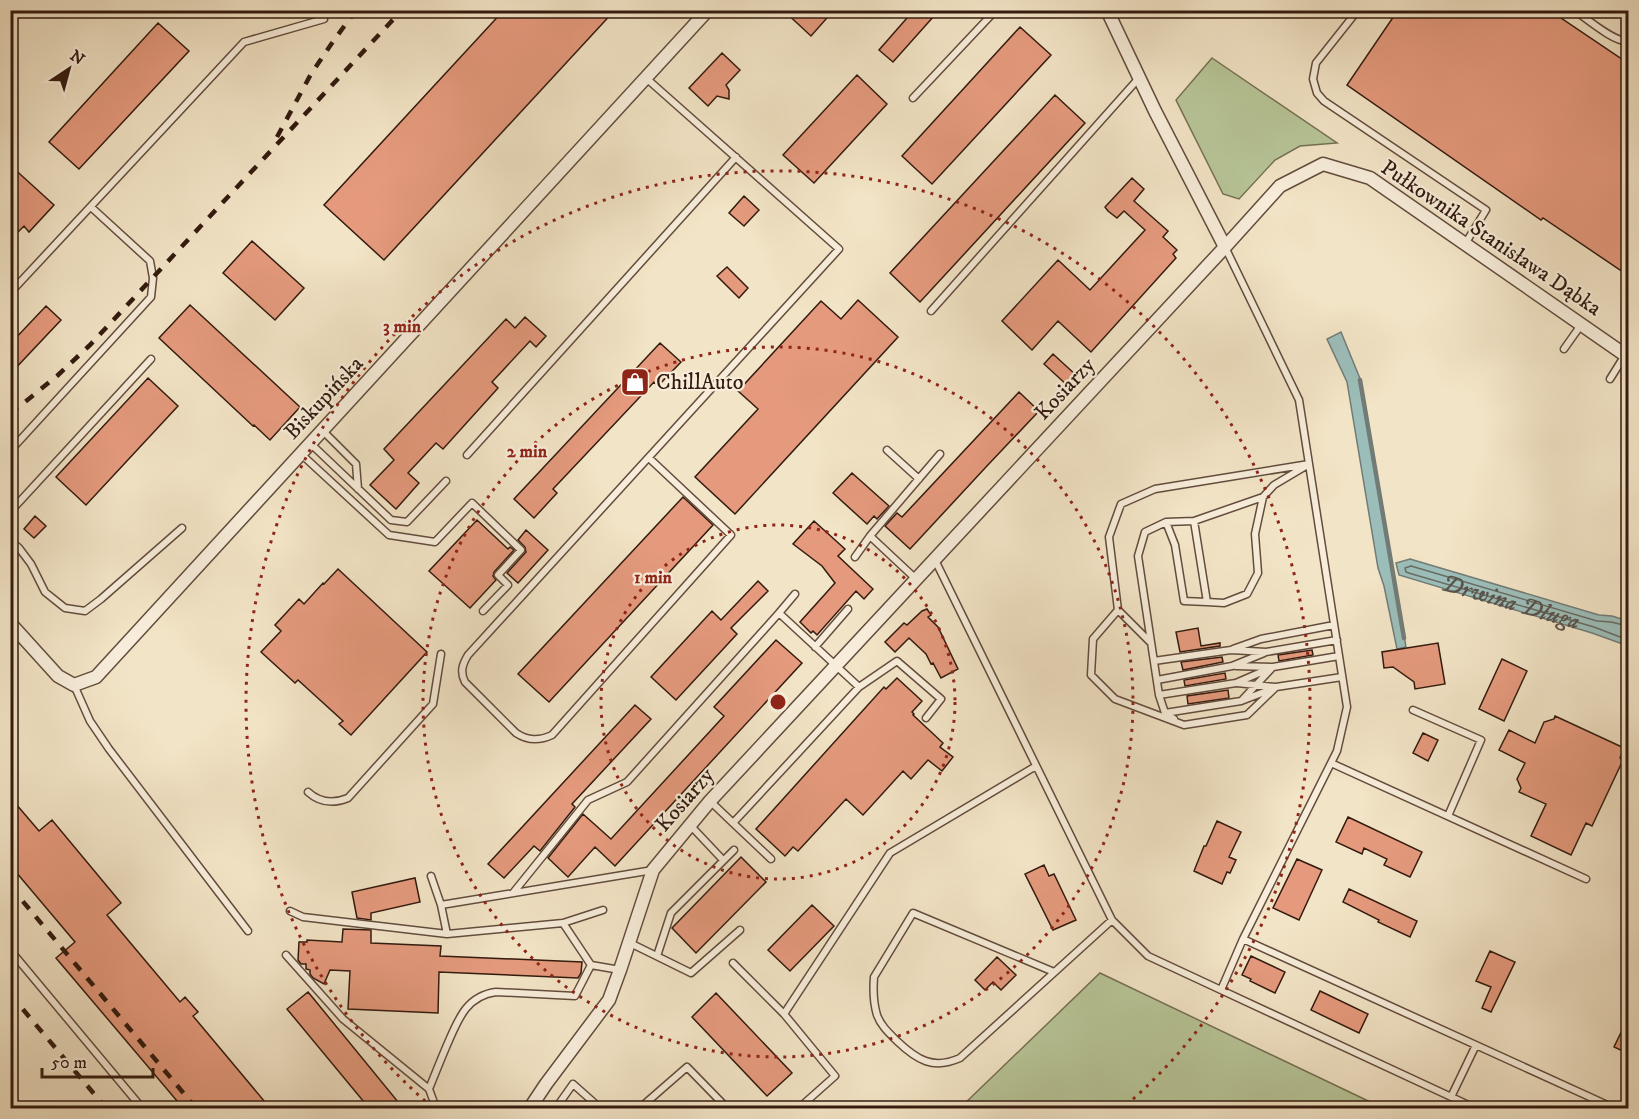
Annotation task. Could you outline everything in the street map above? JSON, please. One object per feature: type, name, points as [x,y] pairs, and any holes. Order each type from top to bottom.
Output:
[{"type":"street","name":"Biskupińska","points":[[74,685],[96,677],[708,10]]},
{"type":"street","points":[[1107,10],[1226,247]]},
{"type":"street","name":"Pułkownika Stanisława Dąbka","points":[[1226,247],[1280,186],[1323,164],[1370,178],[1627,356]]},
{"type":"street","name":"Kosiarzy","points":[[530,1108],[609,1000],[653,870],[710,801],[1226,247]]},
{"type":"street","points":[[10,623],[58,676],[74,685]]},
{"type":"lane","points":[[914,98],[996,10]]},
{"type":"lane","points":[[1358,10],[1316,63],[1313,79],[1317,93],[1324,101],[1486,210],[1465,244]]},
{"type":"lane","points":[[1574,10],[1613,37],[1622,42],[1629,41]]},
{"type":"lane","points":[[10,293],[244,42],[324,19]]},
{"type":"lane","points":[[931,311],[1139,77]]},
{"type":"lane","points":[[646,78],[839,249],[468,656],[464,662],[462,675],[465,682],[516,733],[524,738],[543,739],[552,735],[731,535],[649,458]]},
{"type":"lane","points":[[467,455],[736,157]]},
{"type":"lane","points":[[10,451],[151,297],[153,278],[150,261],[91,207]]},
{"type":"lane","points":[[1221,990],[1243,939],[1337,751],[1347,708],[1299,400],[1226,247]]},
{"type":"lane","points":[[1564,349],[1581,325]]},
{"type":"lane","points":[[1610,379],[1627,356]]},
{"type":"lane","points":[[10,512],[151,359]]},
{"type":"lane","points":[[322,430],[356,464],[358,489]]},
{"type":"lane","points":[[310,444],[391,520],[407,522],[446,481]]},
{"type":"lane","points":[[887,450],[919,479]]},
{"type":"lane","points":[[301,454],[389,535],[435,542],[472,503],[521,550],[498,575],[508,585],[483,611]]},
{"type":"lane","points":[[855,557],[940,454]]},
{"type":"lane","points":[[1166,522],[1175,545],[1184,601],[1224,603],[1247,594],[1258,573],[1256,534],[1263,497],[1274,484],[1309,464]]},
{"type":"lane","points":[[1151,643],[1118,610],[1110,537],[1122,504],[1155,489],[1309,464]]},
{"type":"lane","points":[[1184,725],[1165,713],[1160,695],[1138,556],[1145,532],[1166,522],[1194,521],[1263,497]]},
{"type":"lane","points":[[1194,521],[1207,602]]},
{"type":"lane","points":[[10,540],[30,564],[45,592],[65,608],[85,611],[182,528]]},
{"type":"lane","points":[[870,536],[917,579]]},
{"type":"lane","points":[[935,560],[1112,920],[1148,956],[1475,1108]]},
{"type":"lane","points":[[513,893],[588,800],[627,782],[795,594]]},
{"type":"lane","points":[[815,647],[848,609]]},
{"type":"lane","points":[[1118,610],[1094,639],[1091,675],[1115,699],[1184,725],[1246,715],[1275,687]]},
{"type":"lane","points":[[779,613],[860,687]]},
{"type":"lane","points":[[1231,650],[1261,639],[1334,625]]},
{"type":"lane","points":[[1157,680],[1232,666],[1266,652],[1337,640]]},
{"type":"lane","points":[[1154,661],[1231,650],[1266,652]]},
{"type":"lane","points":[[308,792],[315,799],[326,802],[339,802],[348,798],[433,704],[441,654]]},
{"type":"lane","points":[[1232,666],[1273,667],[1339,656]]},
{"type":"lane","points":[[733,823],[860,687],[897,661],[941,699],[926,718]]},
{"type":"lane","points":[[1160,695],[1236,683],[1273,667]]},
{"type":"lane","points":[[1241,701],[1273,667]]},
{"type":"lane","points":[[1165,713],[1241,701],[1275,687],[1342,677]]},
{"type":"lane","points":[[1236,683],[1275,687]]},
{"type":"lane","points":[[74,685],[90,720],[109,749],[248,931]]},
{"type":"lane","points":[[1413,710],[1481,740],[1448,816]]},
{"type":"lane","points":[[1331,763],[1586,879]]},
{"type":"lane","points":[[784,1014],[890,853],[1036,766]]},
{"type":"lane","points":[[710,801],[771,860]]},
{"type":"lane","points":[[690,825],[723,860]]},
{"type":"lane","points":[[657,956],[671,913],[734,850]]},
{"type":"lane","points":[[441,905],[653,870]]},
{"type":"lane","points":[[431,876],[441,905],[447,934]]},
{"type":"lane","points":[[290,911],[303,916],[447,934],[562,923],[603,910]]},
{"type":"lane","points":[[1054,972],[913,913],[874,977],[874,1003],[885,1030],[913,1056],[925,1061],[949,1063],[960,1058],[1112,920]]},
{"type":"lane","points":[[562,923],[591,964],[620,970]]},
{"type":"lane","points":[[630,943],[691,973],[740,930]]},
{"type":"lane","points":[[1243,939],[1614,1108]]},
{"type":"lane","points":[[10,950],[142,1108]]},
{"type":"lane","points":[[286,955],[343,1019],[429,1089],[436,1108]]},
{"type":"lane","points":[[733,963],[784,1014],[835,1076],[799,1108]]},
{"type":"lane","points":[[429,1089],[458,1019],[474,1000],[485,993],[496,992],[575,996],[591,964]]},
{"type":"lane","points":[[1451,1097],[1476,1045]]},
{"type":"lane","points":[[640,1108],[687,1067],[727,1108]]},
{"type":"lane","points":[[556,1108],[573,1084],[600,1108]]},
{"type":"green space","points":[[1212,58],[1337,143],[1300,146],[1275,160],[1239,199],[1223,194],[1176,100]]},
{"type":"green space","points":[[1100,973],[1383,1108],[960,1108]]},
{"type":"water","points":[[1341,332],[1361,381],[1406,647],[1397,649],[1378,568],[1347,382],[1327,339]]},
{"type":"water","name":"Drwina Długa","points":[[1410,559],[1599,615],[1628,621],[1628,646],[1399,575],[1396,563]]},
{"type":"building","points":[[504,10],[615,10],[384,260],[324,205]]},
{"type":"building","points":[[783,10],[834,10],[811,36]]},
{"type":"building","points":[[914,10],[928,10],[934,16],[893,62],[879,50]]},
{"type":"building","points":[[1398,10],[1549,10],[1629,64],[1629,276],[1543,218],[1541,220],[1347,85]]},
{"type":"building","points":[[158,23],[189,51],[79,169],[49,142]]},
{"type":"building","points":[[1020,27],[1051,55],[932,184],[902,156]]},
{"type":"building","points":[[722,53],[740,70],[726,85],[729,90],[729,99],[717,96],[708,106],[689,88]]},
{"type":"building","points":[[857,75],[887,104],[814,183],[783,155]]},
{"type":"building","points":[[1055,95],[1085,123],[920,302],[890,273]]},
{"type":"building","points":[[10,165],[54,205],[29,232],[24,226],[10,240]]},
{"type":"building","points":[[1132,178],[1144,189],[1134,201],[1168,231],[1163,237],[1177,250],[1173,254],[1176,258],[1091,352],[1058,321],[1032,350],[1002,321],[1058,260],[1090,290],[1145,230],[1124,211],[1117,218],[1105,207]]},
{"type":"building","points":[[744,196],[759,210],[744,226],[729,213]]},
{"type":"building","points":[[252,241],[304,288],[275,320],[223,273]]},
{"type":"building","points":[[727,267],[748,288],[739,298],[717,276]]},
{"type":"building","points":[[858,300],[898,337],[735,514],[695,477],[758,409],[738,391],[821,301],[841,319]]},
{"type":"building","points":[[190,305],[300,407],[270,440],[159,338]]},
{"type":"building","points":[[46,306],[61,320],[10,374],[10,344]]},
{"type":"building","points":[[525,317],[546,336],[536,347],[530,341],[492,382],[498,388],[443,449],[436,443],[408,473],[419,483],[396,509],[370,485],[394,460],[384,449],[506,319],[515,328]]},
{"type":"building","points":[[660,343],[681,362],[658,386],[654,382],[553,489],[557,493],[534,518],[514,499]]},
{"type":"building","points":[[1053,354],[1077,376],[1068,386],[1044,364]]},
{"type":"building","points":[[148,378],[178,406],[86,505],[56,477]]},
{"type":"building","points":[[1019,392],[1039,411],[910,549],[885,526],[897,513],[902,517]]},
{"type":"building","points":[[852,473],[889,506],[877,519],[874,516],[867,524],[833,493]]},
{"type":"building","points":[[683,497],[713,525],[549,702],[518,674]]},
{"type":"building","points":[[35,516],[46,526],[34,538],[24,529]]},
{"type":"building","points":[[477,520],[508,549],[510,547],[514,550],[494,572],[493,576],[496,580],[470,608],[429,571]]},
{"type":"building","points":[[814,521],[845,549],[838,556],[873,589],[864,599],[856,591],[817,635],[813,631],[811,633],[800,622],[835,583],[822,566],[793,544]]},
{"type":"building","points":[[526,530],[548,550],[518,583],[507,573],[526,552],[525,547],[518,540]]},
{"type":"building","points":[[338,569],[427,652],[351,735],[339,724],[343,721],[298,680],[295,683],[261,652],[281,631],[275,625],[299,599],[304,604]]},
{"type":"building","points":[[758,581],[768,591],[731,628],[737,634],[676,700],[651,677],[712,611],[721,620]]},
{"type":"building","points":[[927,609],[931,615],[928,617],[938,627],[958,669],[941,678],[926,654],[909,638],[895,652],[885,642],[904,623],[907,625]]},
{"type":"building","points":[[1198,628],[1201,646],[1220,643],[1220,646],[1180,652],[1176,632]]},
{"type":"building","points":[[776,640],[802,663],[615,866],[595,847],[568,877],[548,858],[583,814],[611,839],[724,716],[714,707]]},
{"type":"building","points":[[1438,643],[1445,684],[1415,689],[1414,682],[1393,667],[1384,668],[1382,652]]},
{"type":"building","points":[[1312,650],[1313,655],[1279,661],[1278,655]]},
{"type":"building","points":[[1222,657],[1223,662],[1183,670],[1181,662]]},
{"type":"building","points":[[1502,659],[1527,671],[1504,721],[1479,709]]},
{"type":"building","points":[[1225,673],[1226,679],[1185,686],[1184,680]]},
{"type":"building","points":[[897,678],[922,701],[912,712],[913,715],[943,743],[940,747],[953,757],[942,771],[928,760],[911,779],[903,771],[863,815],[846,799],[798,851],[793,847],[785,856],[756,829],[884,687],[886,689]]},
{"type":"building","points":[[1228,690],[1229,698],[1188,704],[1187,696]]},
{"type":"building","points":[[635,705],[651,719],[572,804],[575,807],[540,851],[534,846],[504,878],[488,864]]},
{"type":"building","points":[[1555,716],[1624,748],[1620,758],[1623,760],[1592,826],[1586,823],[1571,855],[1531,836],[1546,804],[1519,792],[1521,788],[1517,779],[1525,763],[1499,750],[1509,730],[1535,743],[1544,722],[1554,719]]},
{"type":"building","points":[[1423,733],[1438,740],[1428,761],[1413,753]]},
{"type":"building","points":[[10,797],[39,831],[52,820],[121,903],[107,915],[180,1002],[185,997],[198,1012],[193,1016],[270,1108],[183,1108],[56,958],[75,942],[10,865]]},
{"type":"building","points":[[1348,817],[1422,852],[1410,877],[1384,865],[1387,859],[1364,848],[1362,854],[1336,842]]},
{"type":"building","points":[[1217,821],[1241,832],[1229,857],[1236,860],[1222,884],[1194,871]]},
{"type":"building","points":[[741,857],[766,882],[696,953],[672,928]]},
{"type":"building","points":[[1297,859],[1322,870],[1299,920],[1273,908]]},
{"type":"building","points":[[1044,865],[1049,876],[1054,874],[1076,920],[1053,930],[1025,874]]},
{"type":"building","points":[[415,878],[420,902],[371,913],[371,920],[357,918],[352,892]]},
{"type":"building","points":[[1349,889],[1417,921],[1410,937],[1343,902]]},
{"type":"building","points":[[812,905],[834,926],[790,971],[768,950]]},
{"type":"building","points":[[343,929],[371,930],[371,943],[441,946],[440,956],[582,962],[581,973],[578,978],[439,972],[438,1013],[348,1009],[350,971],[330,970],[324,984],[313,978],[310,970],[306,969],[306,964],[301,964],[298,960],[299,942],[307,942],[307,940],[342,942]]},
{"type":"building","points":[[1490,951],[1515,962],[1491,1012],[1482,1008],[1491,987],[1476,981]]},
{"type":"building","points":[[1251,956],[1285,972],[1275,993],[1242,975]]},
{"type":"building","points":[[997,957],[1016,975],[1001,990],[993,982],[985,990],[975,980]]},
{"type":"building","points":[[1320,991],[1368,1014],[1359,1033],[1311,1010]]},
{"type":"building","points":[[308,992],[403,1108],[369,1108],[287,1009]]},
{"type":"building","points":[[716,993],[792,1073],[767,1096],[692,1017]]},
{"type":"building","points":[[1629,1016],[1629,1054],[1614,1047]]},
{"type":"waterway","points":[[1360,380],[1404,638]]},
{"type":"railway","points":[[277,137],[311,74],[356,10]]},
{"type":"railway","points":[[10,414],[57,376],[90,345],[402,10]]},
{"type":"railway","points":[[10,886],[196,1108]]},
{"type":"railway","points":[[10,994],[106,1108]]},
{"type":"place","name":"ChillAuto","points":[[635,382]]}]
